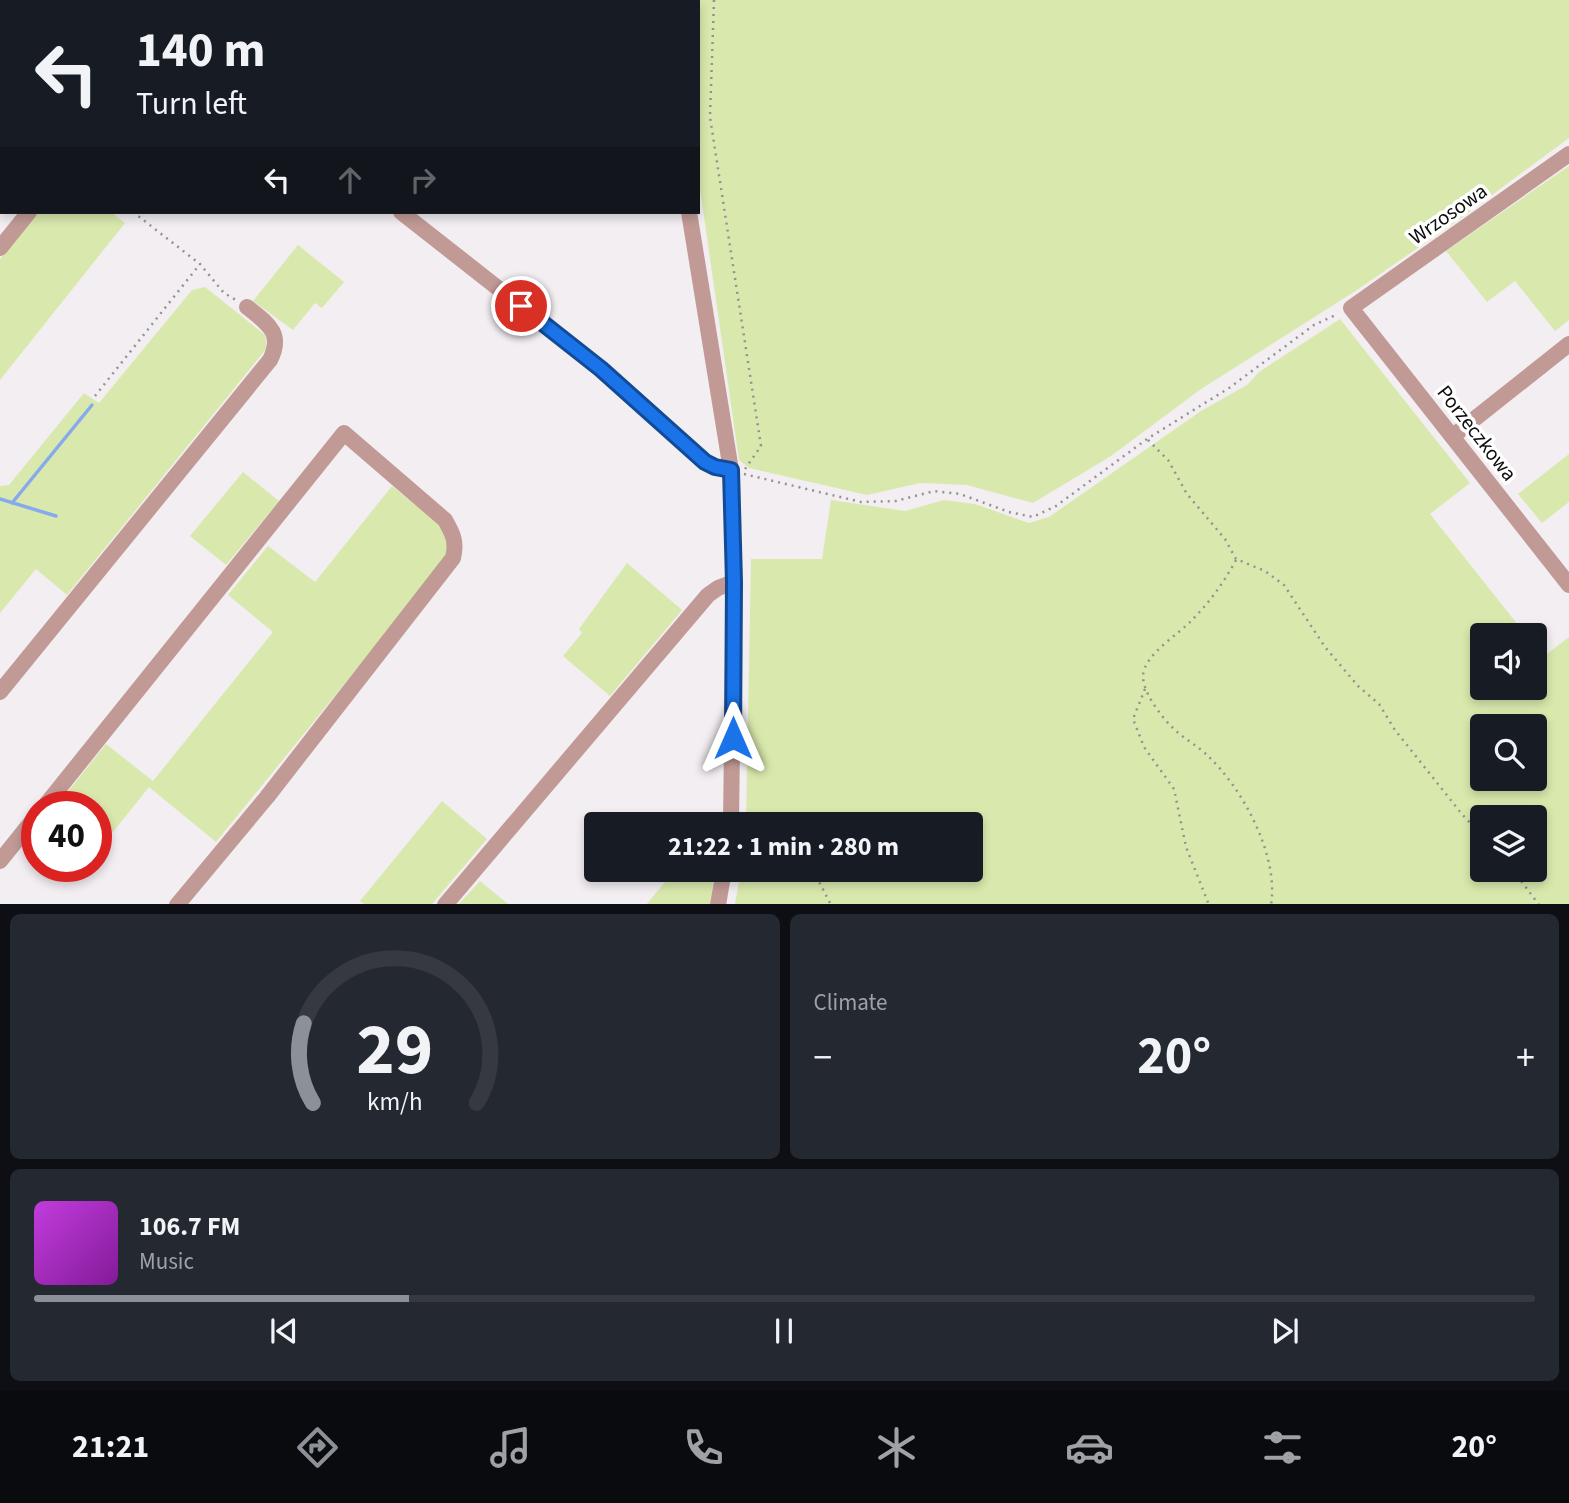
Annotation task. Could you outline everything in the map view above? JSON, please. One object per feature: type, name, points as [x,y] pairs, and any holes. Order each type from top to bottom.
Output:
[{"type":"street","name":"Wrzosowa","points":[[1351,308],[1569,154]]},
{"type":"street","points":[[0,248],[27,214]]},
{"type":"street","points":[[404,214],[601,369],[705,462],[715,467],[738,470]]},
{"type":"street","points":[[690,214],[738,470],[731,812]]},
{"type":"street","points":[[0,692],[270,360],[276,346],[272,329],[247,307]]},
{"type":"street","name":"Porzeczkowa","points":[[1351,308],[1569,585]]},
{"type":"street","points":[[1453,436],[1569,344]]},
{"type":"street","points":[[57,791],[344,433],[445,520],[454,534],[456,546],[453,558],[267,797],[178,904]]},
{"type":"street","points":[[446,904],[708,595],[734,582]]},
{"type":"street","points":[[0,861],[21,835]]},
{"type":"street","points":[[718,904],[722,882]]},
{"type":"path","points":[[714,0],[710,117],[761,446],[738,470],[861,502],[896,501],[934,491],[960,494],[1009,512],[1033,517],[1056,506],[1147,439],[1229,388],[1314,325],[1351,308]]},
{"type":"path","points":[[136,214],[201,264],[225,293],[247,307]]},
{"type":"path","points":[[95,396],[201,264]]},
{"type":"path","points":[[1147,439],[1168,460],[1187,494],[1225,539],[1236,559],[1265,571],[1284,585],[1325,647],[1358,686],[1378,704],[1395,730],[1470,823]]},
{"type":"path","points":[[1236,559],[1221,586],[1191,621],[1175,633],[1153,657],[1143,673],[1145,689],[1171,726],[1208,756],[1227,777],[1252,816],[1268,860],[1273,891],[1271,904]]},
{"type":"path","points":[[1145,689],[1133,719],[1144,747],[1174,789],[1186,847],[1209,904]]},
{"type":"path","points":[[819,882],[830,904]]},
{"type":"path","points":[[1523,882],[1538,904]]},
{"type":"green space","points":[[700,0],[1569,0],[1569,138],[1357,290],[1201,389],[1111,456],[1033,503],[967,485],[920,483],[867,495],[749,468],[739,460],[700,189]]},
{"type":"green space","points":[[1569,166],[1569,320],[1555,331],[1515,281],[1487,302],[1446,251]]},
{"type":"green space","points":[[36,214],[114,214],[125,223],[0,380],[0,259]]},
{"type":"green space","points":[[298,245],[344,282],[322,308],[315,303],[293,330],[253,301]]},
{"type":"green space","points":[[205,287],[265,335],[267,348],[67,595],[36,569],[0,613],[0,486],[9,485],[84,393],[99,403],[192,290]]},
{"type":"green space","points":[[1340,319],[1470,483],[1430,514],[1516,623],[1470,623],[1470,700],[1547,700],[1547,654],[1569,637],[1569,904],[735,904],[739,882],[983,882],[983,812],[746,812],[751,559],[822,559],[831,500],[905,511],[944,500],[975,504],[1029,523],[1049,517],[1201,411],[1247,385],[1259,372]]},
{"type":"green space","points":[[1569,454],[1569,502],[1542,523],[1518,494]]},
{"type":"green space","points":[[243,472],[279,501],[226,565],[190,536]]},
{"type":"green space","points":[[392,486],[451,534],[450,554],[216,842],[149,787],[113,832],[112,791],[68,791],[106,744],[153,781],[273,632],[228,595],[268,546],[315,582]]},
{"type":"green space","points":[[627,563],[682,610],[610,696],[563,656],[582,633],[579,629]]},
{"type":"green space","points":[[442,801],[487,839],[432,904],[364,904],[360,901]]},
{"type":"green space","points":[[480,881],[508,904],[459,904]]},
{"type":"green space","points":[[665,882],[713,882],[711,904],[647,904]]},
{"type":"waterway","points":[[12,503],[92,405]]},
{"type":"waterway","points":[[0,499],[56,516]]},
{"type":"route","points":[[521,306],[601,369],[705,462],[731,470],[734,582],[733,738]]}]
